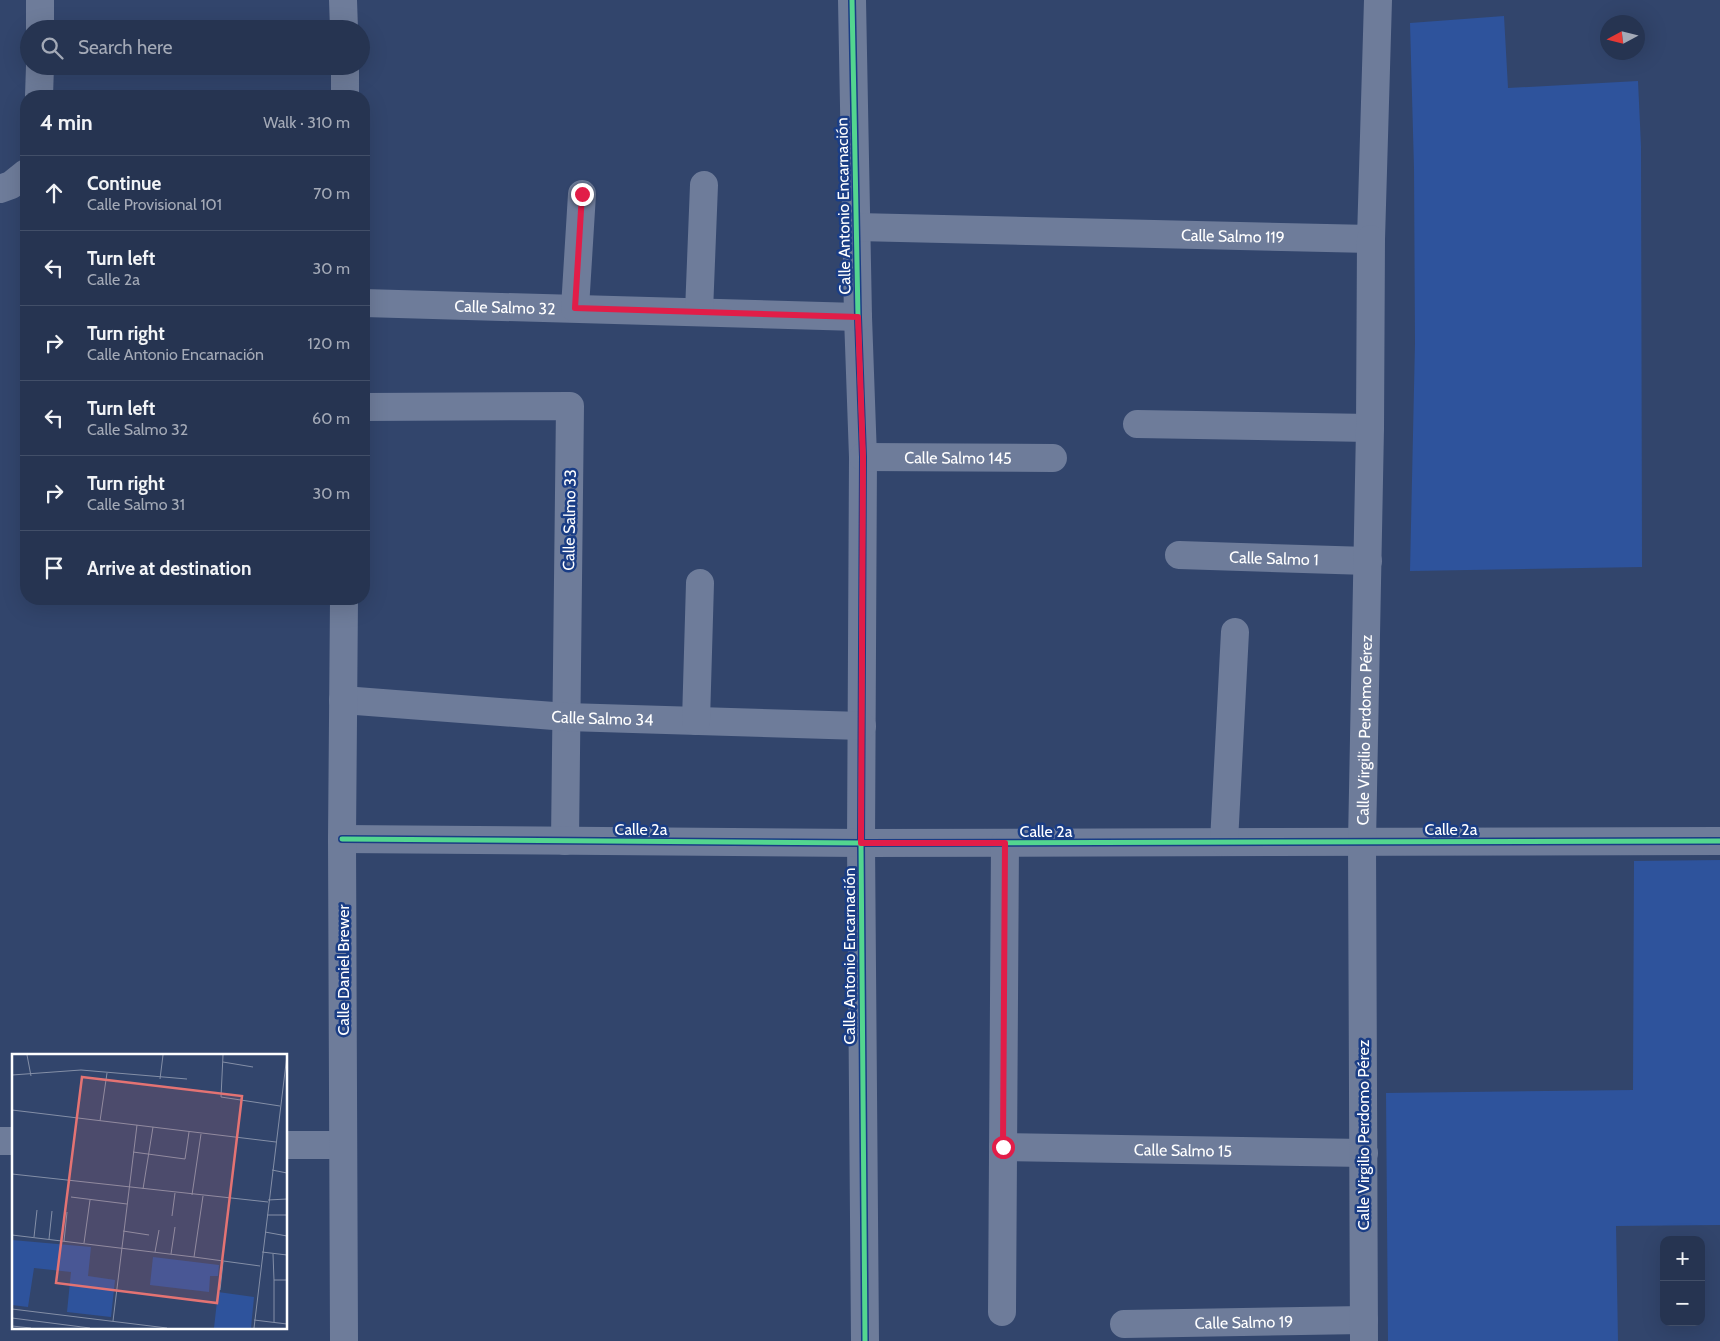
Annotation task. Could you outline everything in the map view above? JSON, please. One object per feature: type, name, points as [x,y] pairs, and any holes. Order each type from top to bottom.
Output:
[{"type":"street","points":[[40,0],[40,20]]},
{"type":"street","points":[[343,0],[344,20]]},
{"type":"street","name":"Calle Antonio Encarnación","points":[[852,0],[858,317],[863,457],[861,843],[865,1341]]},
{"type":"street","points":[[1371,239],[1378,0]]},
{"type":"street","points":[[39,90],[40,75]]},
{"type":"street","points":[[345,75],[345,90]]},
{"type":"street","points":[[0,189],[11,185],[20,178]]},
{"type":"street","points":[[698,312],[704,185]]},
{"type":"street","points":[[575,308],[582,194]]},
{"type":"street","name":"Calle Salmo 119","points":[[857,227],[1371,239]]},
{"type":"street","name":"Calle Virgilio Perdomo Pérez","points":[[1364,1330],[1362,842],[1370,428],[1371,239]]},
{"type":"street","name":"Calle Salmo 32","points":[[370,303],[858,317]]},
{"type":"street","name":"Calle Salmo 33","points":[[370,406],[570,406],[565,841]]},
{"type":"street","points":[[1137,424],[1370,428]]},
{"type":"street","name":"Calle Salmo 145","points":[[863,457],[1053,458]]},
{"type":"street","name":"Calle Salmo 1","points":[[1179,555],[1368,561]]},
{"type":"street","points":[[696,721],[700,583]]},
{"type":"street","name":"Calle Daniel Brewer","points":[[344,605],[342,839],[344,1341]]},
{"type":"street","points":[[1224,842],[1235,632]]},
{"type":"street","name":"Calle Salmo 34","points":[[343,700],[567,716],[862,726]]},
{"type":"street","name":"Calle 2a","points":[[342,839],[861,843],[1720,841]]},
{"type":"street","points":[[1002,1312],[1005,843]]},
{"type":"street","points":[[288,1145],[343,1146]]},
{"type":"street","name":"Calle Salmo 15","points":[[1003,1147],[1364,1153]]},
{"type":"street","name":"Calle Salmo 19","points":[[1124,1324],[1364,1330]]},
{"type":"shaded area","points":[[1504,16],[1508,88],[1638,81],[1641,146],[1642,567],[1410,571],[1415,343],[1414,168],[1410,23]]},
{"type":"shaded area","points":[[1720,860],[1720,1225],[1616,1226],[1618,1341],[1388,1341],[1386,1093],[1633,1090],[1634,861]]},
{"type":"cycle path","points":[[852,0],[858,317],[863,457],[861,843],[865,1341]]},
{"type":"cycle path","points":[[342,839],[861,843],[1720,841]]},
{"type":"route","points":[[582,194],[575,308],[858,317],[863,457],[861,843],[1005,843],[1003,1147]]}]
